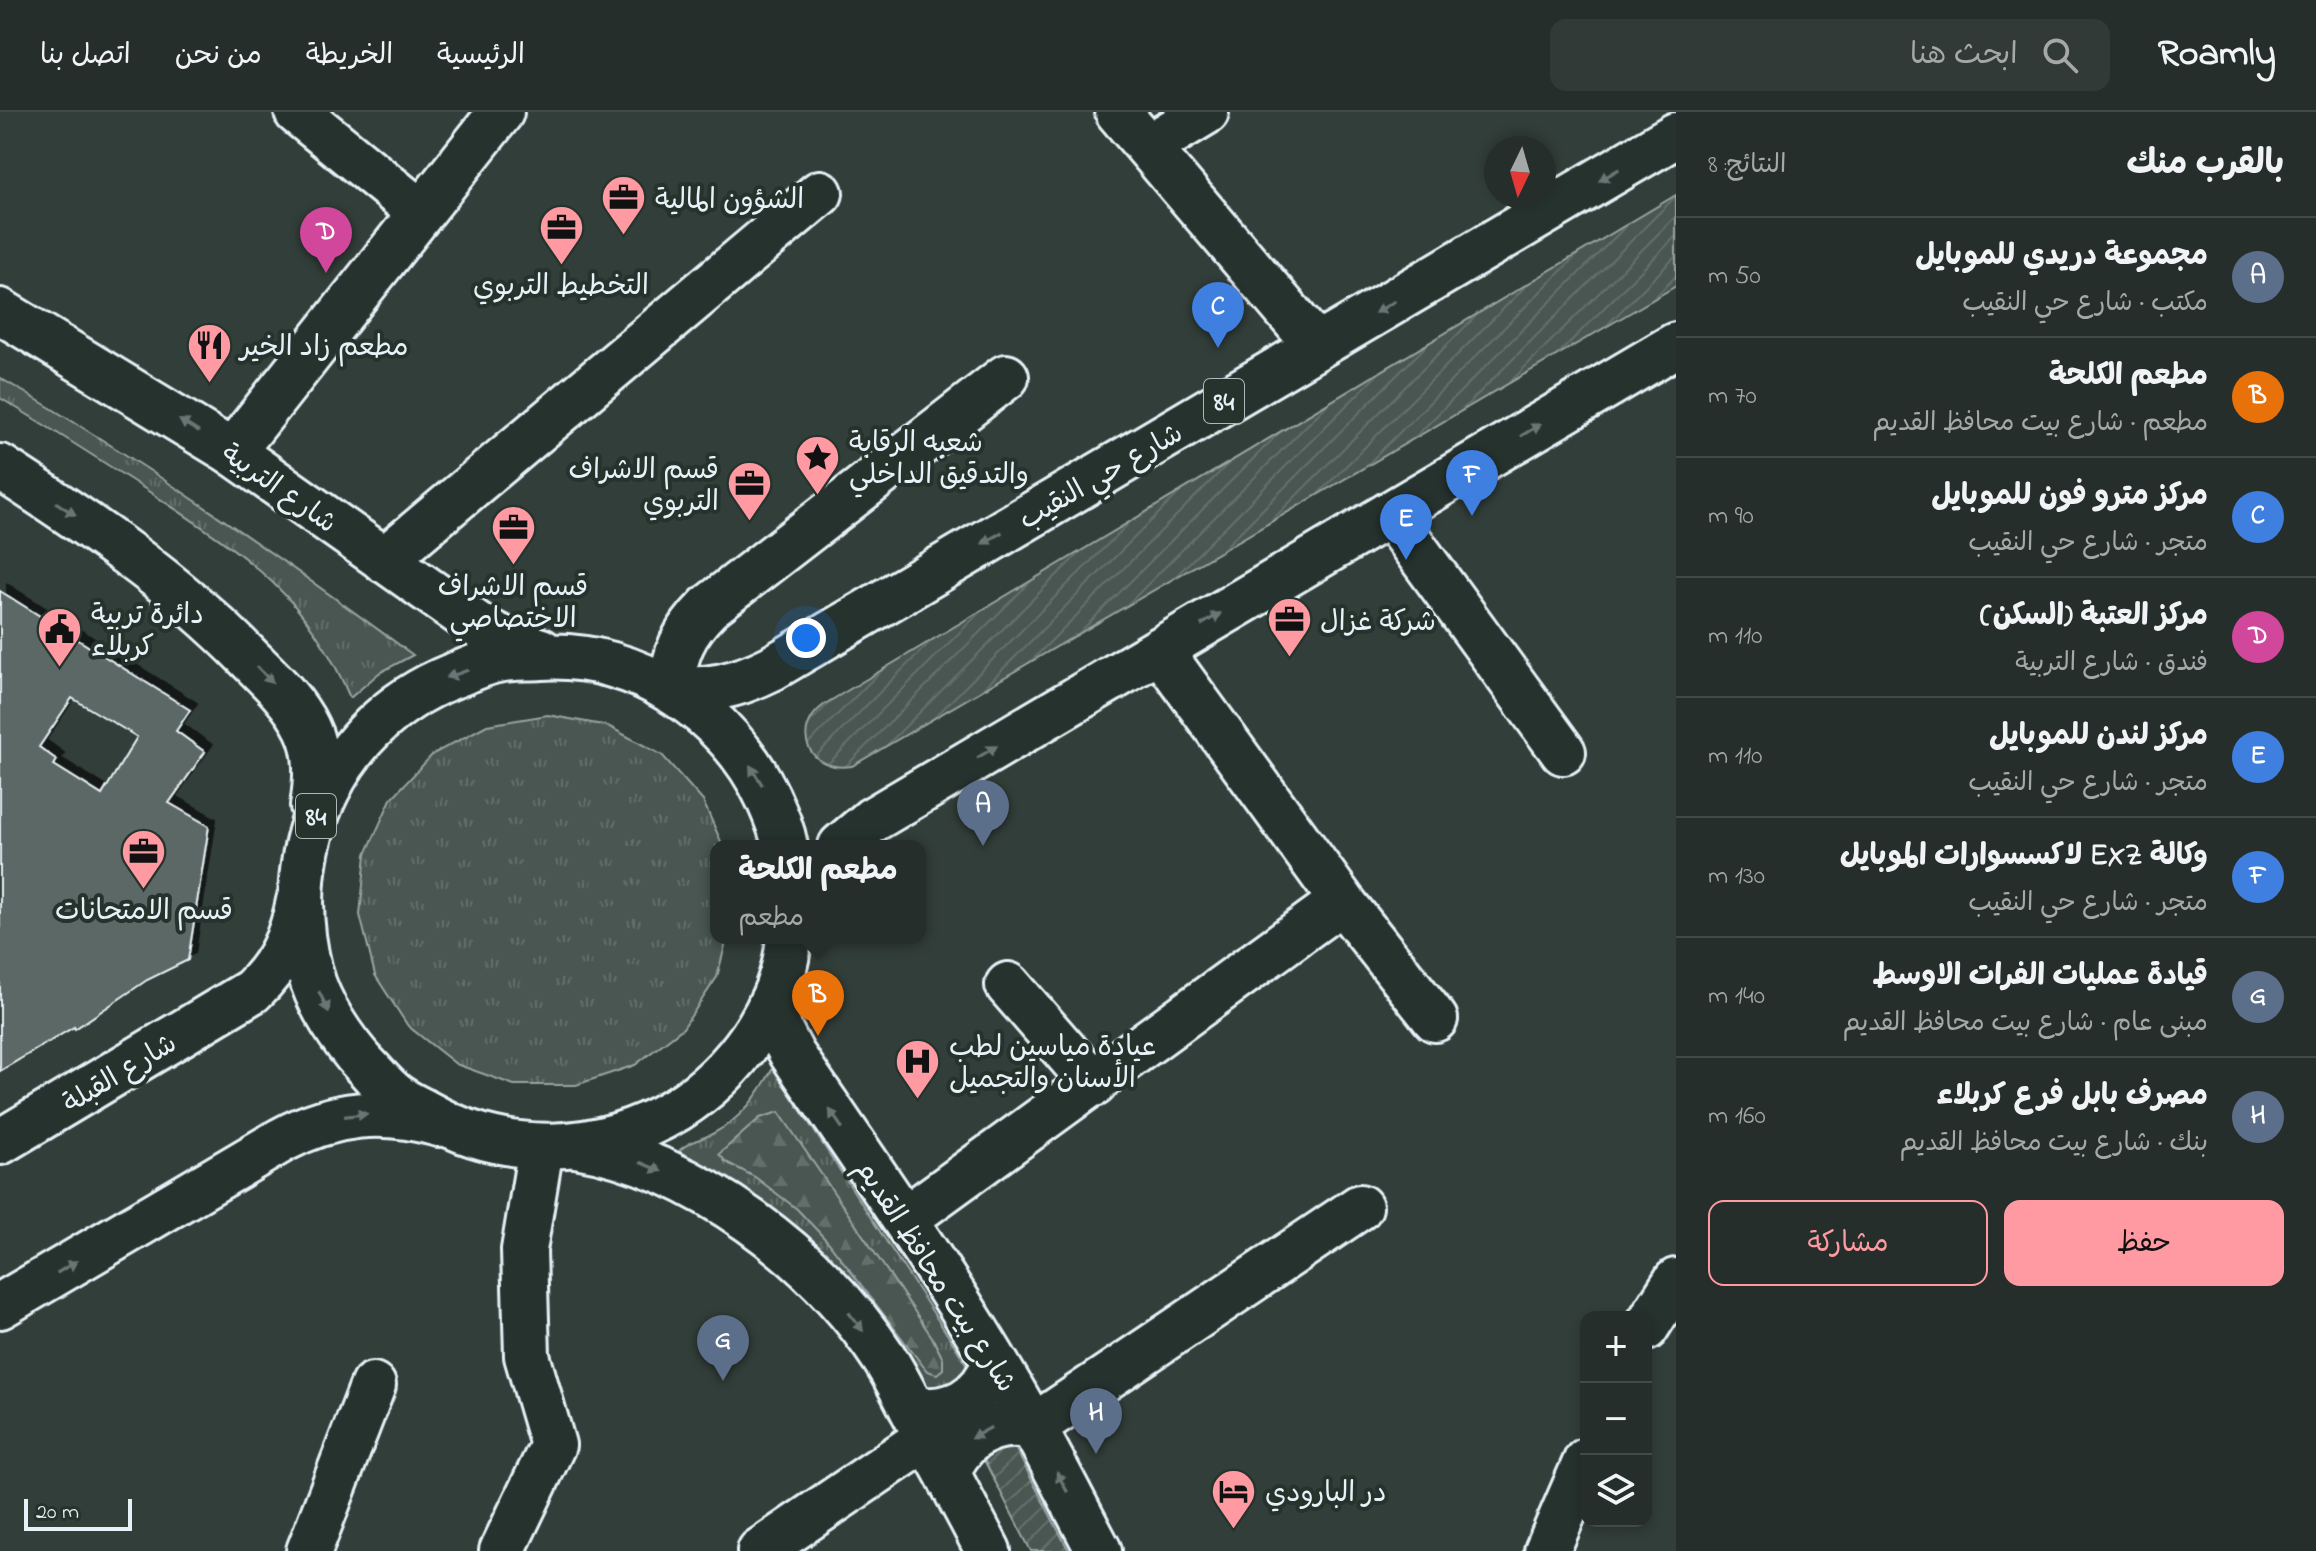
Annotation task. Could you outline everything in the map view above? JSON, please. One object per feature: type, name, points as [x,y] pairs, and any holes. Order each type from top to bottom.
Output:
[{"type":"main road","points":[[297,112],[420,212]]},
{"type":"main road","points":[[232,452],[501,112]]},
{"type":"main road","points":[[1118,112],[1317,346]]},
{"type":"main road","points":[[1148,147],[1206,112]]},
{"type":"main road","name":"شارع حي النقيب","points":[[670,688],[708,690],[772,668],[1676,135]]},
{"type":"main road","points":[[384,560],[820,193]]},
{"type":"main road","name":"شارع التربية","points":[[0,311],[232,452],[483,629],[505,640],[562,656]]},
{"type":"main road","points":[[857,833],[1676,345]]},
{"type":"main road","points":[[670,688],[679,644],[691,625],[709,607],[1006,377]]},
{"type":"main road","name":"84","points":[[0,467],[156,574],[218,627],[289,701],[307,727],[314,746],[317,771],[299,901],[310,974],[342,1040],[392,1094],[456,1130],[498,1142],[559,1146],[617,1137],[692,1099],[724,1072],[750,1039],[771,1003],[790,944]]},
{"type":"main road","points":[[1390,514],[1563,752]]},
{"type":"main road","points":[[1160,650],[1342,901],[1435,1019]]},
{"type":"main road","name":"84","points":[[310,829],[337,769],[380,719],[390,712],[434,682],[497,660],[562,656],[618,666],[670,688],[719,725],[757,774],[783,830],[784,840]]},
{"type":"main road","name":"شارع القبلة","points":[[0,1142],[239,1001],[265,979],[284,951],[299,901]]},
{"type":"main road","points":[[905,1219],[1342,901]]},
{"type":"main road","points":[[1008,985],[1094,1084]]},
{"type":"main road","name":"شارع بيت محافظ القديم","points":[[771,1003],[792,1054],[905,1219],[995,1363],[1099,1551]]},
{"type":"main road","points":[[0,1306],[282,1140],[332,1118],[368,1113],[404,1115],[456,1130]]},
{"type":"main road","points":[[502,1551],[553,1445],[527,1356],[524,1250],[559,1146],[607,1150],[673,1176],[707,1194],[780,1243],[841,1302],[884,1358],[988,1551]]},
{"type":"main road","points":[[760,1551],[929,1440],[960,1449],[981,1432],[998,1425],[1016,1423],[1033,1427],[1360,1207]]},
{"type":"main road","points":[[1652,1319],[1676,1281]]},
{"type":"main road","points":[[929,1440],[930,1412],[947,1410],[978,1393],[995,1363]]},
{"type":"main road","points":[[309,1551],[373,1385]]},
{"type":"main road","points":[[1547,1551],[1580,1475]]},
{"type":"green space","points":[[1676,195],[1676,286],[852,766],[825,763],[809,747],[806,737],[808,726],[814,714],[825,704]]},
{"type":"green space","points":[[0,378],[210,511],[413,655],[379,673],[350,698],[312,628],[266,576],[210,532],[0,398]]},
{"type":"green space","points":[[548,715],[608,726],[662,755],[703,801],[720,840],[710,840],[710,944],[725,944],[717,977],[683,1028],[635,1065],[576,1085],[514,1085],[456,1064],[408,1026],[375,975],[360,915],[366,854],[391,799],[433,754],[487,725]]},
{"type":"green space","points":[[773,1068],[966,1363],[966,1384],[926,1391],[772,1211],[741,1189],[684,1161],[680,1150],[714,1133],[741,1113]]},
{"type":"green space","points":[[779,1112],[932,1337],[943,1359],[943,1369],[937,1374],[927,1371],[829,1243],[797,1209],[755,1177],[726,1162],[719,1154],[760,1118]]},
{"type":"green space","points":[[985,1438],[1012,1442],[1069,1551],[1031,1551],[983,1458]]},
{"type":"building","points":[[0,591],[190,710],[176,731],[205,752],[169,803],[209,826],[188,960],[147,980],[75,1029],[0,1071]],"holes":[[[72,698],[137,737],[102,795],[54,765],[57,760],[39,747]]]},
{"type":"place","name":"الشؤون المالية","points":[[624,237]]},
{"type":"place","name":"التخطيط التربوي","points":[[561,266]]},
{"type":"place","name":"مركز العتبة (السكن)","points":[[326,273]]},
{"type":"place","name":"مركز مترو فون للموبايل","points":[[1218,348]]},
{"type":"place","name":"مطعم زاد الخير","points":[[209,384]]},
{"type":"place","name":"شعبه الرقابة والتدقيق الداخلي","points":[[818,496]]},
{"type":"place","name":"وكالة EXZ لاكسسوارات الموبايل","points":[[1472,516]]},
{"type":"place","name":"قسم الاشراف التربوي","points":[[750,523]]},
{"type":"place","name":"مركز لندن للموبايل","points":[[1406,560]]},
{"type":"place","name":"قسم الاشراف الاختصاصي","points":[[513,567]]},
{"type":"place","name":"شركة غزال","points":[[1289,659]]},
{"type":"place","name":"دائرة تربية كربلاء","points":[[60,668]]},
{"type":"place","name":"مجموعة دريدي للموبايل","points":[[983,846]]},
{"type":"place","name":"قسم الامتحانات","points":[[144,891]]},
{"type":"place","name":"مطعم الكلحة","points":[[818,1036]]},
{"type":"place","name":"عيادة مياسين لطب الأسنان والتجميل","points":[[918,1100]]},
{"type":"place","name":"قيادة عمليات الفرات الاوسط","points":[[723,1381]]},
{"type":"place","name":"مصرف بابل فرع كربلاء","points":[[1096,1454]]},
{"type":"place","name":"در البارودي","points":[[1234,1530]]}]
